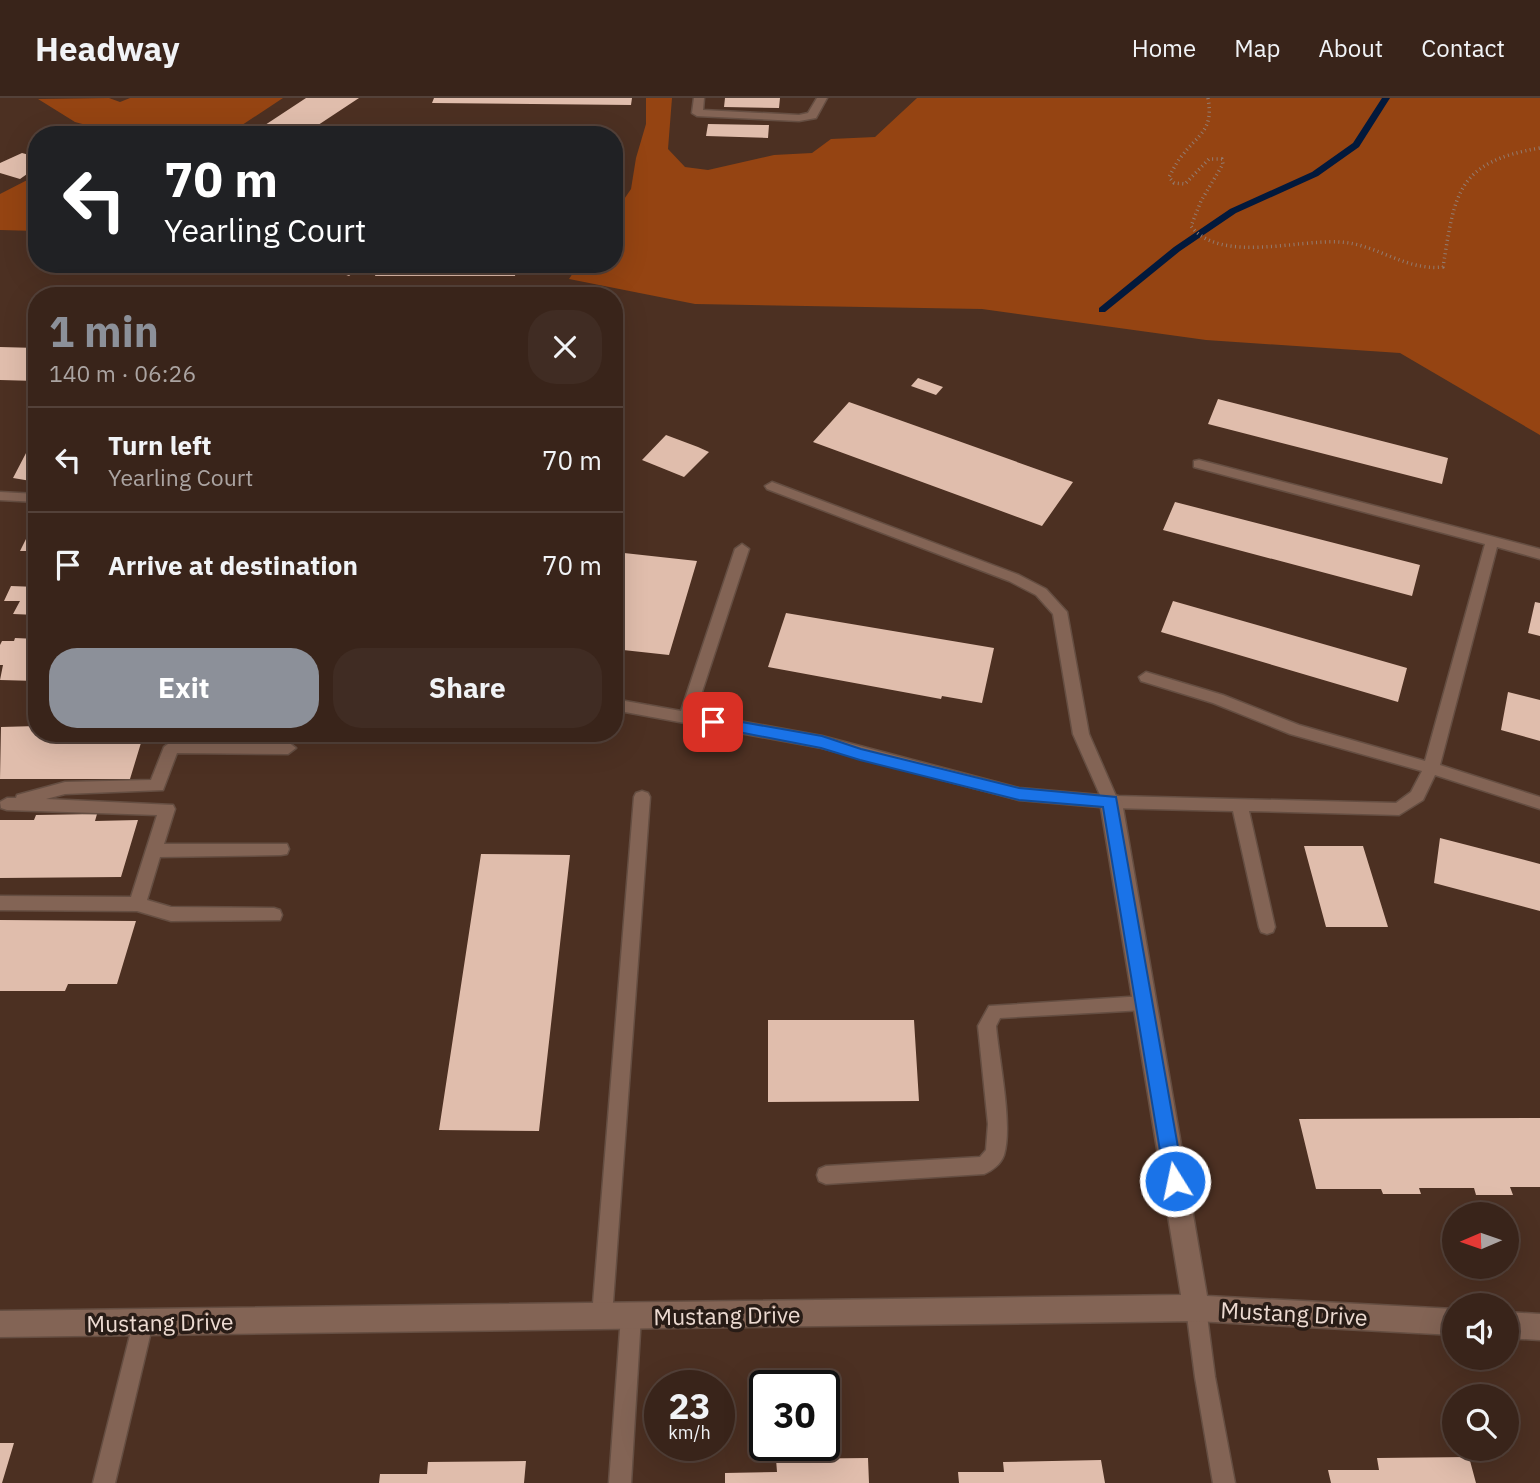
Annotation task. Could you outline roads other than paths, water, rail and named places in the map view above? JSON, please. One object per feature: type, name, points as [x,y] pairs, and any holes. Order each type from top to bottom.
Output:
[{"type":"street","points":[[1111,802],[1196,1308]]},
{"type":"street","name":"Mustang Drive","points":[[0,1324],[1196,1308],[1442,1321]]},
{"type":"street","points":[[1519,1326],[1540,1327]]},
{"type":"lane","points":[[699,98],[696,113],[799,118],[812,116],[822,98]]},
{"type":"lane","points":[[1199,464],[1540,554]]},
{"type":"lane","points":[[772,486],[1014,579],[1041,592],[1060,612],[1082,734],[1111,802]]},
{"type":"lane","points":[[0,496],[28,498]]},
{"type":"lane","points":[[623,706],[822,742],[1019,794],[1111,802],[1399,809],[1417,796],[1431,768],[1492,542]]},
{"type":"lane","points":[[686,717],[742,549]]},
{"type":"lane","points":[[1146,677],[1218,699],[1295,730],[1431,768],[1540,803]]},
{"type":"lane","points":[[4,804],[65,788],[157,786],[173,747],[288,748]]},
{"type":"lane","points":[[602,1316],[642,797]]},
{"type":"lane","points":[[4,804],[167,809],[137,904]]},
{"type":"lane","points":[[1240,807],[1267,927]]},
{"type":"lane","points":[[154,851],[281,849]]},
{"type":"lane","points":[[0,903],[137,904],[171,914],[274,915]]},
{"type":"lane","points":[[826,1175],[984,1165],[995,1154],[998,1124],[987,1026],[995,1011],[1144,1003]]},
{"type":"lane","points":[[1196,1308],[1224,1483]]},
{"type":"lane","points":[[620,1483],[631,1316]]},
{"type":"lane","points":[[104,1483],[143,1322]]},
{"type":"waterway","points":[[1102,310],[1177,249],[1233,211],[1315,174],[1356,145],[1386,98]]}]
